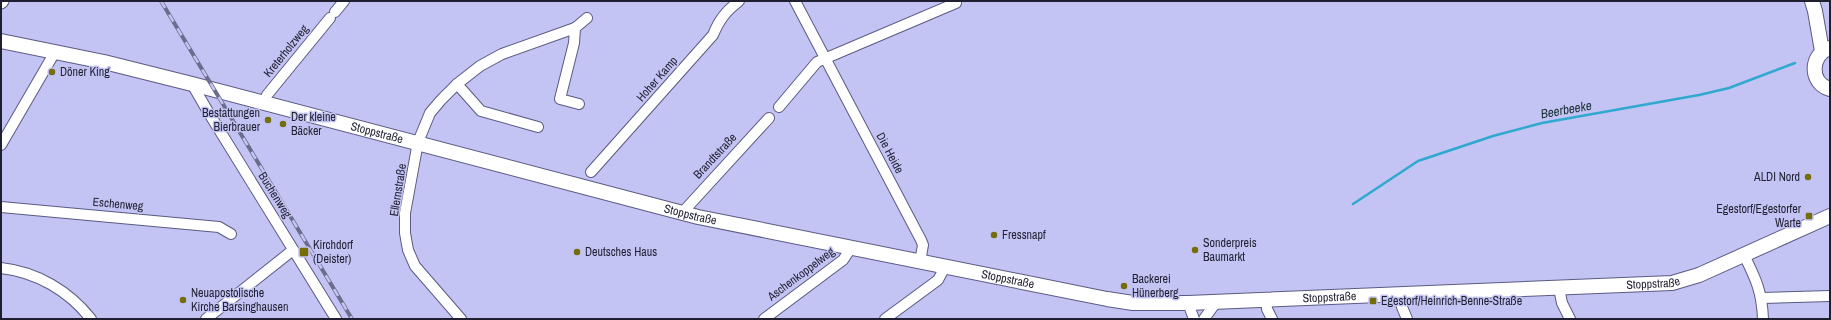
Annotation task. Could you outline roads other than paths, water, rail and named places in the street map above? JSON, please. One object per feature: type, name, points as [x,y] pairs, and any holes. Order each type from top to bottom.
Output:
[{"type":"main road","points":[[1814,6],[1830,36]]},
{"type":"main road","points":[[1814,6],[1826,50],[1814,64],[1815,75],[1821,85],[1830,89]]},
{"type":"main road","name":"Stoppstraße","points":[[1,41],[55,52],[264,102],[682,213],[920,262],[1132,303],[1188,303],[1672,283],[1699,275],[1830,216]]},
{"type":"street","name":"Kreterholzweg","points":[[264,102],[267,95],[344,1]]},
{"type":"street","name":"Hoher Kamp","points":[[591,172],[713,35],[718,21],[729,8],[739,1]]},
{"type":"street","name":"Die Heide","points":[[795,1],[921,240],[923,245],[920,262]]},
{"type":"street","points":[[779,107],[817,62],[956,3]]},
{"type":"street","points":[[578,104],[560,99],[574,43],[576,28],[587,18]]},
{"type":"street","name":"Ellernstraße","points":[[461,319],[415,266],[408,250],[405,233],[405,212],[418,142],[430,113],[457,84],[480,66],[502,54],[576,28]]},
{"type":"street","points":[[1,145],[55,52]]},
{"type":"street","name":"Buchenweg","points":[[192,84],[336,319]]},
{"type":"street","points":[[457,84],[481,110],[538,127]]},
{"type":"street","name":"Brandtstraße","points":[[682,213],[769,118]]},
{"type":"street","name":"Eschenweg","points":[[1,207],[219,227],[231,234]]},
{"type":"street","name":"Aschenkoppelweg","points":[[764,319],[843,260],[852,248]]},
{"type":"street","points":[[206,319],[294,250]]},
{"type":"street","points":[[1744,255],[1755,277],[1762,298],[1763,319]]},
{"type":"street","points":[[886,319],[938,280],[945,267]]},
{"type":"street","points":[[1,268],[20,271],[40,278],[74,300],[91,319]]},
{"type":"street","points":[[1560,288],[1562,303],[1570,319]]},
{"type":"street","points":[[1400,294],[1406,319]]},
{"type":"street","points":[[1762,298],[1830,296]]},
{"type":"street","points":[[1266,299],[1267,308],[1272,319]]},
{"type":"street","points":[[1204,319],[1217,301]]},
{"type":"street","points":[[1188,303],[1194,319]]},
{"type":"waterway","name":"Beerbeeke","points":[[1353,204],[1418,161],[1493,136],[1542,123],[1699,95],[1729,88],[1795,63]]},
{"type":"railway","points":[[161,1],[352,319]]},
{"type":"place","name":"Döner King","points":[[52,72]]},
{"type":"place","name":"Bestattungen Bierbrauer","points":[[268,120]]},
{"type":"place","name":"Der kleine Bäcker","points":[[283,124]]},
{"type":"place","name":"ALDI Nord","points":[[1808,177]]},
{"type":"place","name":"Egestorf/Egestorfer Warte","points":[[1809,216]]},
{"type":"place","name":"Fressnapf","points":[[994,235]]},
{"type":"place","name":"Sonderpreis Baumarkt","points":[[1195,250]]},
{"type":"place","name":"Kirchdorf (Deister)","points":[[304,252]]},
{"type":"place","name":"Deutsches Haus","points":[[577,252]]},
{"type":"place","name":"Backerei Hünerberg","points":[[1124,286]]},
{"type":"place","name":"Neuapostolische Kirche Barsinghausen","points":[[183,300]]},
{"type":"place","name":"Egestorf/Heinrich-Benne-Straße","points":[[1373,301]]}]
